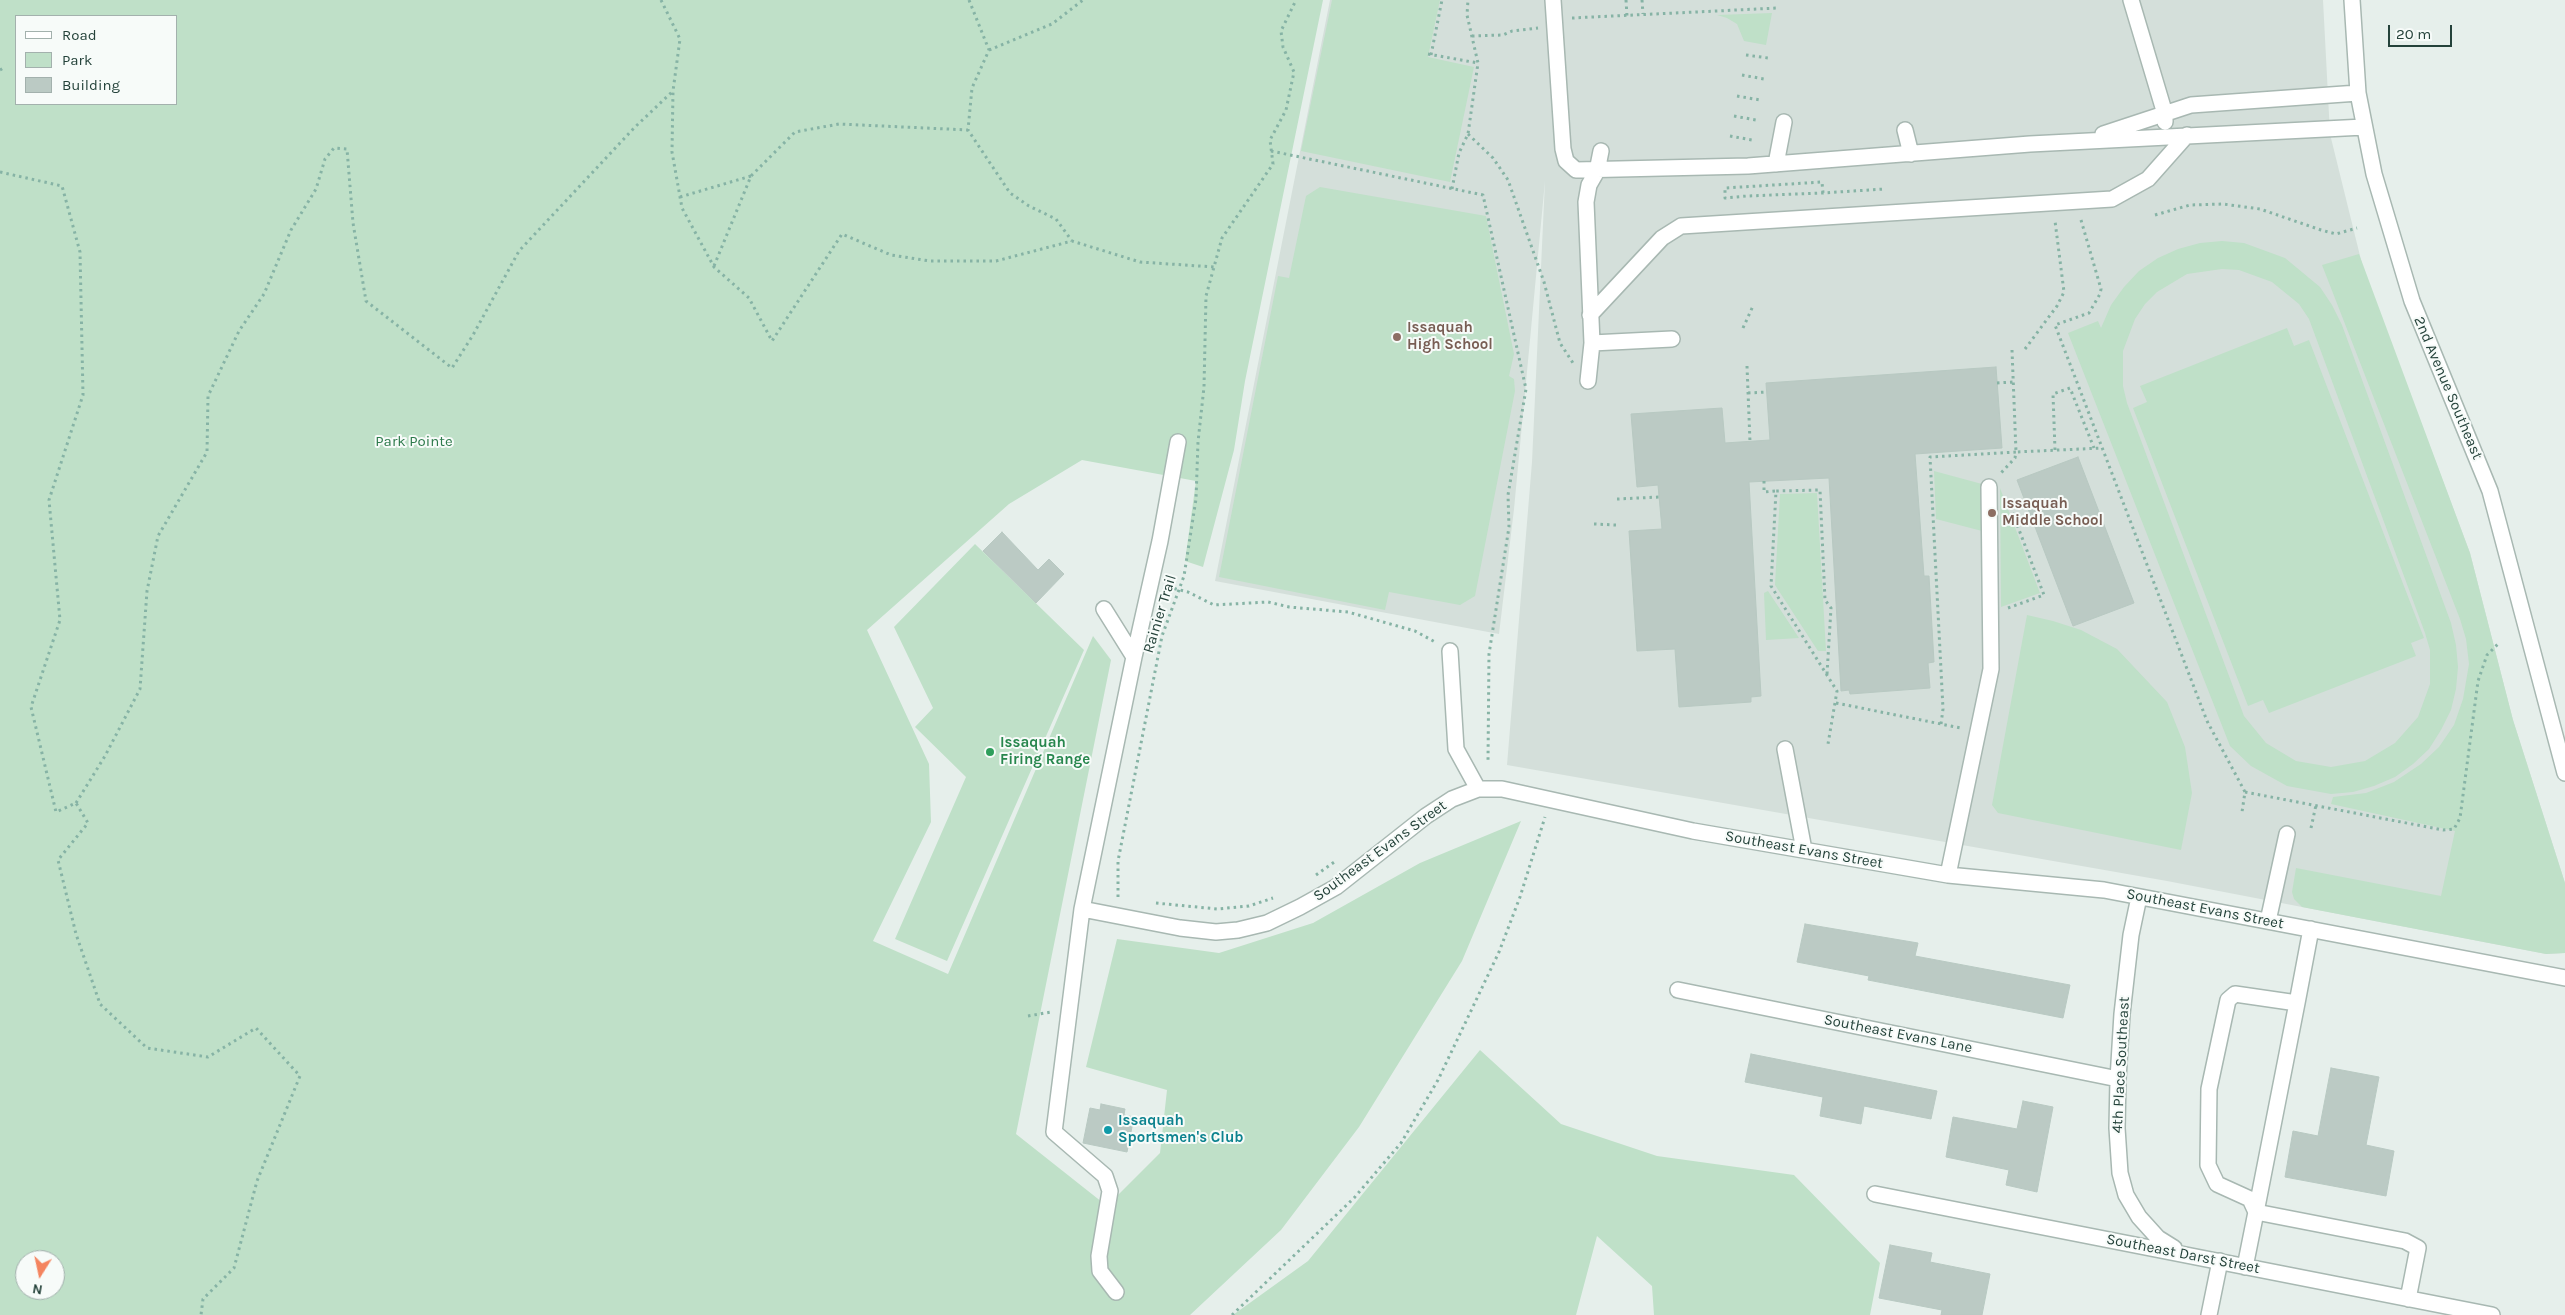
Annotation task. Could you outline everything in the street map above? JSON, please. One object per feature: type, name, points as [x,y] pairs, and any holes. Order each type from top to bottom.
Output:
[{"type":"street","points":[[1554,0],[1562,149],[1566,161],[1576,170],[1597,171],[1665,162],[1713,159],[1776,164],[2084,140],[2364,126]]},
{"type":"street","points":[[2131,0],[2166,114],[2165,136]]},
{"type":"street","name":"2nd Avenue Southeast","points":[[2352,0],[2358,93],[2374,174],[2412,301],[2492,498],[2560,736],[2565,773]]},
{"type":"street","points":[[2084,140],[2191,105],[2358,93]]},
{"type":"street","points":[[1776,164],[1784,122]]},
{"type":"street","points":[[1905,130],[1911,154]]},
{"type":"street","points":[[1590,315],[1662,238],[1681,226],[2112,199],[2148,179],[2188,135]]},
{"type":"street","points":[[1588,381],[1592,343],[1586,202],[1589,185],[1597,171],[1601,151]]},
{"type":"street","points":[[1592,343],[1672,339]]},
{"type":"street","points":[[1116,1292],[1100,1270],[1099,1256],[1110,1191],[1105,1176],[1054,1132],[1082,909],[1151,582],[1178,442]]},
{"type":"street","points":[[1948,875],[1991,668],[1989,487]]},
{"type":"street","points":[[1104,610],[1134,657]]},
{"type":"street","points":[[1450,651],[1456,749],[1478,789]]},
{"type":"street","points":[[1785,749],[1804,850]]},
{"type":"street","name":"Southeast Evans Street","points":[[1082,909],[1180,928],[1216,932],[1238,930],[1267,923],[1336,887],[1426,816],[1452,799],[1478,789],[1509,790],[1693,831],[1948,875],[2104,890],[2565,978]]},
{"type":"street","points":[[2268,921],[2287,834]]},
{"type":"street","name":"4th Place Southeast","points":[[2139,897],[2131,941],[2122,1014],[2117,1128],[2120,1173],[2126,1195],[2139,1217],[2158,1238],[2182,1252],[2197,1256]]},
{"type":"street","points":[[2245,1267],[2311,930]]},
{"type":"street","name":"Southeast Evans Lane","points":[[1678,990],[2118,1078]]},
{"type":"street","points":[[2256,1212],[2250,1199],[2217,1184],[2208,1165],[2210,1089],[2228,1000],[2235,994],[2297,1003]]},
{"type":"street","name":"Southeast Darst Street","points":[[1875,1194],[2492,1315]]},
{"type":"street","points":[[2256,1212],[2405,1241],[2418,1248],[2408,1299]]},
{"type":"street","points":[[2209,1315],[2220,1262]]},
{"type":"path","points":[[661,0],[680,39],[673,91],[672,152],[682,208],[714,267],[749,298],[772,342],[842,234],[891,255],[930,261],[996,260],[1072,241],[1140,262],[1214,267]]},
{"type":"path","points":[[969,0],[989,50]]},
{"type":"path","points":[[1072,241],[1056,219],[1010,194],[968,130],[972,88],[989,50],[1052,24],[1084,0]]},
{"type":"path","name":"Rainier Trail","points":[[1124,900],[1117,897],[1118,861],[1162,636],[1184,576],[1196,499],[1198,442],[1204,387],[1206,296],[1222,238],[1273,164],[1270,140],[1286,110],[1294,72],[1283,47],[1281,31],[1296,0]]},
{"type":"path","points":[[1442,0],[1429,55],[1478,63]]},
{"type":"path","points":[[1452,189],[1459,153],[1468,134],[1478,63],[1467,16],[1468,0]]},
{"type":"path","points":[[1626,0],[1627,16]]},
{"type":"path","points":[[1642,0],[1643,14]]},
{"type":"path","points":[[1569,18],[1778,8]]},
{"type":"path","points":[[1472,36],[1503,35],[1512,30],[1529,29]]},
{"type":"path","points":[[1746,54],[1768,58]]},
{"type":"path","points":[[0,70],[5,67]]},
{"type":"path","points":[[1742,75],[1764,79]]},
{"type":"path","points":[[0,172],[62,186],[80,252],[83,394],[49,500],[60,620],[31,707],[56,812],[76,803],[105,756],[140,689],[147,591],[158,536],[207,452],[208,396],[239,331],[264,294],[291,230],[316,189],[325,159],[334,148],[347,149],[353,223],[366,301],[452,368],[473,335],[519,251],[635,127],[673,91]]},
{"type":"path","points":[[1737,96],[1760,100]]},
{"type":"path","points":[[1734,116],[1756,120]]},
{"type":"path","points":[[714,267],[751,176],[796,132],[839,124],[968,130]]},
{"type":"path","points":[[1462,124],[1469,126]]},
{"type":"path","points":[[1468,134],[1493,158],[1508,180],[1544,282],[1560,343],[1568,359],[1574,364]]},
{"type":"path","points":[[1730,136],[1752,140]]},
{"type":"path","points":[[1271,150],[1483,195],[1526,389],[1508,495],[1510,527],[1489,654],[1488,761]]},
{"type":"path","points":[[680,197],[751,176]]},
{"type":"path","points":[[1822,192],[1822,182],[1725,188],[1726,198],[1884,189]]},
{"type":"path","points":[[2155,215],[2190,205],[2207,203],[2260,209],[2336,234],[2357,228]]},
{"type":"path","points":[[2081,220],[2101,289],[2100,294],[2089,313],[2055,325],[2207,721],[2245,792],[2242,812]]},
{"type":"path","points":[[2025,349],[2057,306],[2064,292],[2056,221]]},
{"type":"path","points":[[1743,328],[1753,306]]},
{"type":"path","points":[[1989,487],[2015,458],[2012,350]]},
{"type":"path","points":[[1747,366],[1750,442]]},
{"type":"path","points":[[1997,383],[2014,382]]},
{"type":"path","points":[[2054,450],[2053,394],[2070,388],[2094,448]]},
{"type":"path","points":[[1748,393],[1767,392]]},
{"type":"path","points":[[1941,724],[1943,709],[1930,457],[2102,448]]},
{"type":"path","points":[[1764,481],[1764,492],[1820,490],[1825,600],[1831,608],[1827,674]]},
{"type":"path","points":[[1776,491],[1771,586],[1837,691],[1828,744]]},
{"type":"path","points":[[1990,614],[2044,595],[2006,495]]},
{"type":"path","points":[[1617,500],[1659,498]]},
{"type":"path","points":[[1594,524],[1616,525]]},
{"type":"path","points":[[1151,582],[1178,590],[1214,605],[1268,602],[1289,607],[1348,612],[1415,631],[1450,651]]},
{"type":"path","points":[[2245,792],[2443,830],[2454,829],[2460,818],[2478,681],[2487,655],[2498,644]]},
{"type":"path","points":[[1836,703],[1978,731]]},
{"type":"path","points":[[76,803],[88,822],[58,860],[76,934],[100,1004],[147,1048],[208,1057],[256,1028],[300,1076],[257,1181],[234,1268],[203,1299],[201,1315]]},
{"type":"path","points":[[2311,828],[2316,806]]},
{"type":"path","points":[[1232,1315],[1354,1198],[1401,1143],[1438,1080],[1499,952],[1520,897],[1543,827]]},
{"type":"path","points":[[1309,880],[1341,858]]},
{"type":"path","points":[[1152,903],[1217,909],[1249,906],[1276,897]]},
{"type":"path","points":[[1028,1016],[1069,1010]]},
{"type":"shaded area","name":"Issaquah Middle School","points":[[1330,0],[2323,0],[2330,134],[2363,268],[2470,553],[2513,720],[2565,883],[2565,953],[2546,954],[2167,881],[1507,765],[1532,462],[1545,181],[1514,509],[1499,634],[1215,581]]},
{"type":"green space","name":"Park Pointe","points":[[0,0],[1323,0],[1245,381],[1234,450],[1203,567],[1185,561],[1196,481],[1082,460],[1009,504],[867,630],[929,764],[931,822],[873,941],[948,974],[1093,636],[1111,660],[1016,1134],[1107,1206],[1160,1153],[1167,1090],[1086,1067],[1117,939],[1219,953],[1313,923],[1420,863],[1521,821],[1462,961],[1359,1127],[1281,1230],[1190,1315],[0,1315]]},
{"type":"green space","points":[[1332,0],[1440,0],[1428,57],[1474,67],[1450,182],[1301,151]]},
{"type":"green space","points":[[1772,13],[1766,45],[1744,41],[1737,24],[1717,15]]},
{"type":"green space","points":[[1320,187],[1486,216],[1514,354],[1509,376],[1514,379],[1515,391],[1475,596],[1460,605],[1389,592],[1385,610],[1219,577],[1278,276],[1289,278],[1306,196]]},
{"type":"green space","points":[[2222,241],[2244,243],[2285,258],[2320,287],[2332,305],[2342,325],[2451,623],[2458,667],[2456,689],[2451,710],[2429,749],[2395,777],[2374,786],[2353,792],[2331,794],[2287,786],[2251,766],[2230,746],[2068,333],[2098,321],[2101,328],[2111,305],[2139,271],[2158,258],[2178,249],[2200,243]],"holes":[[[2222,269],[2239,270],[2272,282],[2299,304],[2309,319],[2430,650],[2430,684],[2418,717],[2395,743],[2365,761],[2331,767],[2296,761],[2266,743],[2244,716],[2127,403],[2123,386],[2123,351],[2135,319],[2145,304],[2157,292],[2187,274]]]},
{"type":"green space","points":[[2359,254],[2470,553],[2513,720],[2565,883],[2565,953],[2546,954],[2302,907],[2294,899],[2292,892],[2296,868],[2441,896],[2455,831],[2331,804],[2333,797],[2366,793],[2394,782],[2421,764],[2439,747],[2454,725],[2463,699],[2469,664],[2466,639],[2460,619],[2322,265]]},
{"type":"green space","points":[[2287,328],[2294,346],[2309,340],[2424,638],[2411,643],[2416,656],[2269,713],[2263,700],[2248,706],[2133,408],[2147,402],[2140,386]]},
{"type":"green space","points":[[1934,471],[1982,484],[1982,531],[1936,519]]},
{"type":"green space","points":[[2000,488],[2040,593],[2001,607]]},
{"type":"green space","points":[[1817,493],[1826,651],[1818,651],[1775,585],[1780,494]]},
{"type":"green space","name":"Issaquah Firing Range","points":[[975,544],[1084,650],[947,961],[895,939],[966,777],[915,727],[933,708],[894,627]]},
{"type":"green space","points":[[1768,591],[1799,638],[1766,640],[1764,593]]},
{"type":"green space","points":[[2027,615],[2081,630],[2117,649],[2167,702],[2185,747],[2192,793],[2181,850],[1998,813],[1992,805]]},
{"type":"green space","points":[[1480,1050],[1561,1124],[1657,1156],[1794,1175],[1880,1263],[1870,1315],[1654,1315],[1652,1286],[1597,1236],[1576,1315],[1233,1315],[1308,1261]]},
{"type":"building","points":[[1996,367],[2002,448],[1915,454],[1924,576],[1929,576],[1934,662],[1928,663],[1930,688],[1850,694],[1849,690],[1841,691],[1829,478],[1749,482],[1761,696],[1751,697],[1751,702],[1679,707],[1675,649],[1637,651],[1629,531],[1662,529],[1658,485],[1637,487],[1631,414],[1722,408],[1725,443],[1770,440],[1766,383]]},
{"type":"building","points":[[2078,457],[2134,603],[2073,626],[2017,480]]},
{"type":"building","points":[[1002,532],[1038,570],[1049,559],[1064,574],[1036,603],[983,551]]},
{"type":"building","points":[[1805,924],[1918,943],[1915,956],[2070,985],[2063,1018],[1868,980],[1869,976],[1797,962]]},
{"type":"building","points":[[1751,1054],[1937,1091],[1931,1119],[1864,1106],[1861,1124],[1820,1116],[1823,1097],[1745,1082]]},
{"type":"building","points":[[2331,1068],[2379,1077],[2366,1145],[2394,1151],[2386,1196],[2285,1177],[2293,1131],[2318,1136]]},
{"type":"building","points":[[2023,1101],[2053,1107],[2037,1192],[2006,1185],[2009,1170],[1946,1157],[1953,1117],[2017,1129]]},
{"type":"building","name":"Issaquah Sportsmen's Club","points":[[1101,1104],[1125,1109],[1124,1115],[1134,1117],[1127,1152],[1083,1143],[1090,1108],[1100,1110]]},
{"type":"building","points":[[1890,1245],[1932,1253],[1930,1262],[1990,1274],[1982,1315],[1941,1315],[1942,1310],[1879,1298]]},
{"type":"place","name":"Issaquah High School","points":[[1397,337]]},
{"type":"place","name":"Issaquah Middle School","points":[[1992,513]]},
{"type":"place","name":"Issaquah Firing Range","points":[[990,752]]},
{"type":"place","name":"Issaquah Sportsmen's Club","points":[[1108,1130]]}]
